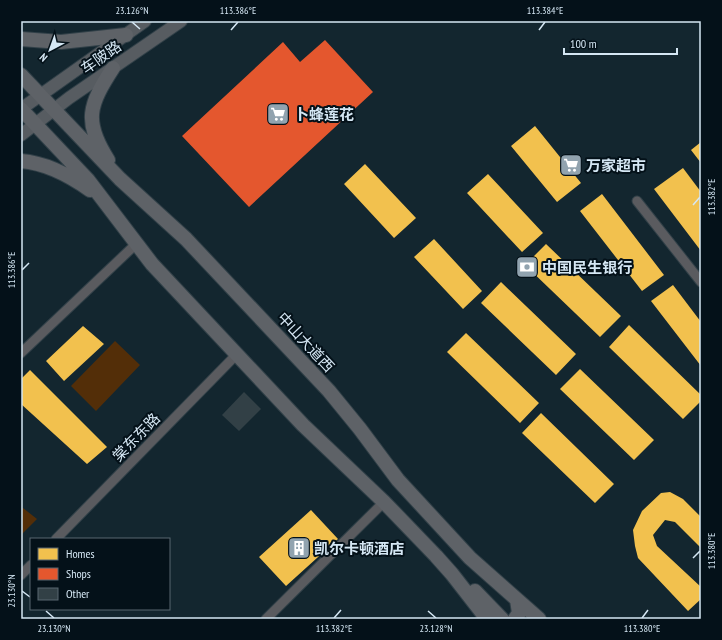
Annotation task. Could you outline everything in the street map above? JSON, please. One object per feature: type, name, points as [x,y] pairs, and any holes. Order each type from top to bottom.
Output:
[{"type":"highway","points":[[21,39],[62,42],[126,34]]},
{"type":"highway","points":[[113,68],[94,99],[92,118],[101,148],[120,179]]},
{"type":"highway","name":"中山大道西","points":[[21,75],[120,179],[186,240],[328,391],[360,429],[398,480],[456,544],[478,567],[539,619]]},
{"type":"highway","points":[[21,109],[88,180],[136,244],[317,440],[384,502],[452,574],[487,619]]},
{"type":"highway","points":[[61,152],[62,145],[65,141],[72,137],[79,137]]},
{"type":"highway","points":[[21,161],[41,164],[67,176],[92,191],[108,206]]},
{"type":"highway","points":[[452,574],[477,593],[502,619]]},
{"type":"highway","points":[[515,619],[519,613],[517,600]]},
{"type":"main road","name":"车陂路","points":[[21,109],[145,21]]},
{"type":"main road","name":"车陂路","points":[[21,135],[54,110],[181,21]]},
{"type":"street","points":[[637,201],[701,282]]},
{"type":"street","points":[[21,354],[136,244]]},
{"type":"street","name":"棠东东路","points":[[57,538],[237,354]]},
{"type":"street","points":[[266,619],[384,502]]},
{"type":"street","points":[[21,575],[30,566]]},
{"type":"shaded area","points":[[115,341],[140,365],[96,411],[71,386]]},
{"type":"shaded area","points":[[23,508],[37,519],[21,535],[21,509]]},
{"type":"building: Homes","points":[[535,126],[581,183],[557,202],[511,146]]},
{"type":"building: Homes","points":[[701,142],[701,163],[691,150]]},
{"type":"building: Homes","points":[[365,164],[416,218],[394,238],[344,184]]},
{"type":"building: Homes","points":[[683,168],[701,192],[701,251],[654,189]]},
{"type":"building: Homes","points":[[488,174],[543,233],[522,252],[467,193]]},
{"type":"building: Homes","points":[[602,194],[664,275],[642,291],[580,211]]},
{"type":"building: Homes","points":[[434,239],[482,291],[463,309],[414,257]]},
{"type":"building: Homes","points":[[546,244],[621,316],[600,337],[525,265]]},
{"type":"building: Homes","points":[[501,282],[576,354],[556,375],[481,303]]},
{"type":"building: Homes","points":[[673,285],[701,322],[701,366],[651,301]]},
{"type":"building: Homes","points":[[629,325],[701,395],[701,401],[683,419],[609,347]]},
{"type":"building: Homes","points":[[83,326],[104,344],[64,381],[46,361]]},
{"type":"building: Homes","points":[[466,333],[539,403],[520,423],[447,352]]},
{"type":"building: Homes","points":[[580,369],[654,440],[634,460],[560,389]]},
{"type":"building: Homes","points":[[30,370],[107,447],[87,464],[21,404],[21,379]]},
{"type":"building: Homes","points":[[541,413],[614,484],[595,503],[522,433]]},
{"type":"building: Homes","points":[[670,492],[683,499],[701,517],[701,548],[675,522],[665,520],[653,535],[657,546],[701,587],[701,599],[688,611],[638,558],[635,546],[633,530],[642,511],[661,493]]},
{"type":"building: Homes","name":"凯尔卡顿酒店","points":[[311,510],[338,539],[286,586],[259,557]]},
{"type":"building: Shops","name":"卜蜂莲花","points":[[325,40],[373,92],[249,207],[182,136],[283,42],[300,62]]},
{"type":"building: Other","points":[[244,392],[261,409],[239,431],[222,415]]},
{"type":"place","name":"卜蜂莲花","points":[[278,114]]},
{"type":"place","name":"万家超市","points":[[571,165]]},
{"type":"place","name":"中国民生银行","points":[[527,267]]},
{"type":"place","name":"凯尔卡顿酒店","points":[[299,548]]}]
